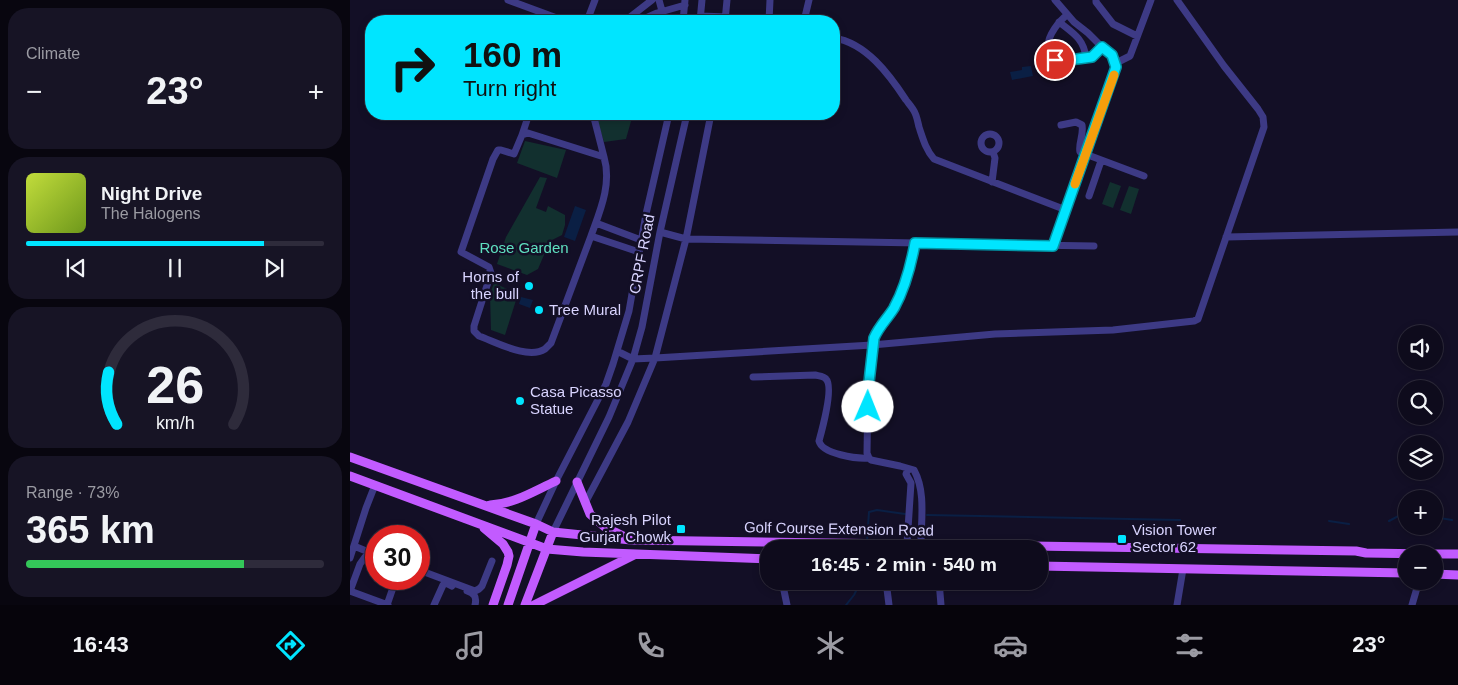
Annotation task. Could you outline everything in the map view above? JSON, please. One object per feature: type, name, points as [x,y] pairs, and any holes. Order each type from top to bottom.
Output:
[{"type":"main road","name":"Golf Course Extension Road","points":[[350,457],[536,524],[553,532],[631,540],[760,542]]},
{"type":"main road","name":"Golf Course Extension Road","points":[[350,476],[547,549],[760,559]]},
{"type":"main road","points":[[484,505],[501,504],[520,498],[556,481]]},
{"type":"main road","points":[[578,482],[590,514],[605,528],[631,540]]},
{"type":"main road","points":[[508,605],[536,524]]},
{"type":"main road","points":[[482,525],[485,530],[503,544],[508,552],[507,565],[492,605]]},
{"type":"main road","points":[[526,605],[553,532]]},
{"type":"main road","points":[[748,542],[749,558]]},
{"type":"main road","name":"Golf Course Extension Road","points":[[1048,546],[1356,551],[1398,554]]},
{"type":"main road","points":[[534,605],[637,554]]},
{"type":"main road","name":"Golf Course Extension Road","points":[[1443,554],[1458,554]]},
{"type":"main road","points":[[1048,566],[1398,573]]},
{"type":"main road","points":[[1443,574],[1458,575]]},
{"type":"street","points":[[508,0],[525,3],[541,15]]},
{"type":"street","points":[[589,15],[595,0]]},
{"type":"street","points":[[637,0],[639,9]]},
{"type":"street","points":[[632,15],[652,0]]},
{"type":"street","points":[[659,0],[662,11]]},
{"type":"street","points":[[700,15],[702,0]]},
{"type":"street","points":[[725,15],[727,0]]},
{"type":"street","points":[[770,0],[770,15]]},
{"type":"street","points":[[805,15],[809,0]]},
{"type":"street","points":[[1053,246],[1115,71],[1116,63],[1112,55],[1067,15],[1055,0]]},
{"type":"street","points":[[1096,0],[1112,24],[1137,36]]},
{"type":"street","points":[[1116,63],[1130,56],[1151,0]]},
{"type":"street","points":[[617,351],[633,358],[655,358],[872,345],[995,334],[1016,335],[1113,330],[1198,319],[1264,126],[1263,116],[1224,66],[1177,0]]},
{"type":"street","points":[[653,15],[685,3]]},
{"type":"street","points":[[1067,15],[1059,22],[1050,37],[1048,46],[1055,60],[1062,61],[1092,57],[1102,47]]},
{"type":"street","points":[[1059,22],[1077,36],[1083,44],[1086,58]]},
{"type":"street","points":[[840,40],[861,49],[885,71],[915,113],[929,153],[934,159],[1066,210]]},
{"type":"street","points":[[527,120],[514,154],[500,150],[497,151],[461,252],[489,267],[491,273],[474,331],[479,336],[523,352],[534,352],[544,349],[551,343],[606,193],[607,180],[604,157],[595,120]]},
{"type":"street","points":[[536,524],[606,384],[617,351],[629,311],[641,240],[668,120]]},
{"type":"street","name":"CRPF Road","points":[[553,532],[610,417],[633,358],[642,327],[660,232],[685,120]]},
{"type":"street","points":[[585,503],[628,422],[655,358],[686,239],[710,120]]},
{"type":"street","points":[[1061,125],[1076,122],[1082,125],[1080,152],[1144,176]]},
{"type":"street","points":[[522,135],[526,133],[534,134],[604,157]]},
{"type":"street","points":[[992,182],[995,158],[993,152]]},
{"type":"street","points":[[1089,196],[1102,161]]},
{"type":"street","points":[[596,223],[641,240]]},
{"type":"street","points":[[660,232],[686,239],[1094,246]]},
{"type":"street","points":[[1226,237],[1458,232]]},
{"type":"street","points":[[591,236],[639,252]]},
{"type":"street","points":[[869,458],[867,453],[868,391],[872,345],[877,331],[891,313],[901,293],[915,243]]},
{"type":"street","points":[[753,377],[815,375],[827,380],[829,393],[819,441],[820,445],[832,452],[851,458],[869,458],[874,461],[895,464],[914,470],[919,479],[921,491],[920,540]]},
{"type":"street","points":[[907,540],[911,483],[906,474],[908,468]]},
{"type":"street","points":[[350,558],[375,485]]},
{"type":"street","points":[[354,546],[365,551]]},
{"type":"street","points":[[365,557],[360,564],[350,591],[387,605],[392,590]]},
{"type":"street","points":[[430,574],[475,591],[482,586],[492,561]]},
{"type":"street","points":[[1177,605],[1183,569]]},
{"type":"street","points":[[434,605],[441,588],[446,583],[473,594],[476,601],[475,605]]},
{"type":"street","points":[[784,590],[787,605]]},
{"type":"street","points":[[887,590],[889,605]]},
{"type":"street","points":[[940,590],[941,605]]},
{"type":"street","points":[[1412,605],[1416,590]]},
{"type":"street","points":[[350,596],[356,596],[380,605]]},
{"type":"green space","points":[[597,120],[631,120],[626,139],[604,142]]},
{"type":"green space","points":[[525,141],[566,150],[557,178],[517,163]]},
{"type":"green space","name":"Rose Garden","points":[[540,177],[547,178],[536,208],[546,212],[548,206],[565,215],[565,225],[562,235],[550,241],[538,269],[527,275],[497,264],[506,237]]},
{"type":"green space","points":[[1110,182],[1121,186],[1113,208],[1102,204]]},
{"type":"green space","points":[[1129,186],[1139,189],[1131,214],[1120,210]]},
{"type":"green space","points":[[494,283],[518,294],[505,335],[491,330],[490,294]]},
{"type":"water","points":[[1031,66],[1033,76],[1012,80],[1010,72],[1022,70],[1022,67]]},
{"type":"water","points":[[575,206],[586,210],[575,241],[564,237]]},
{"type":"water","points":[[521,297],[533,300],[530,308],[519,304]]},
{"type":"waterway","points":[[867,540],[869,512],[877,510],[905,514]]},
{"type":"waterway","points":[[927,515],[1180,520]]},
{"type":"waterway","points":[[1389,521],[1398,516]]},
{"type":"waterway","points":[[1443,518],[1452,520]]},
{"type":"waterway","points":[[1329,521],[1349,524]]},
{"type":"waterway","points":[[846,605],[856,590]]},
{"type":"slow traffic","points":[[1075,184],[1114,75]]},
{"type":"place","name":"Horns of the bull","points":[[529,286]]},
{"type":"place","name":"Tree Mural","points":[[539,310]]},
{"type":"place","name":"Casa Picasso Statue","points":[[520,401]]},
{"type":"place","name":"Rajesh Pilot Gurjar Chowk","points":[[681,529]]},
{"type":"place","name":"Vision Tower Sector 62","points":[[1122,539]]},
{"type":"route","points":[[868,407],[874,338],[896,305],[907,277],[915,243],[1053,246],[1116,67],[1115,59],[1102,47],[1092,57],[1062,61],[1055,60]]}]
